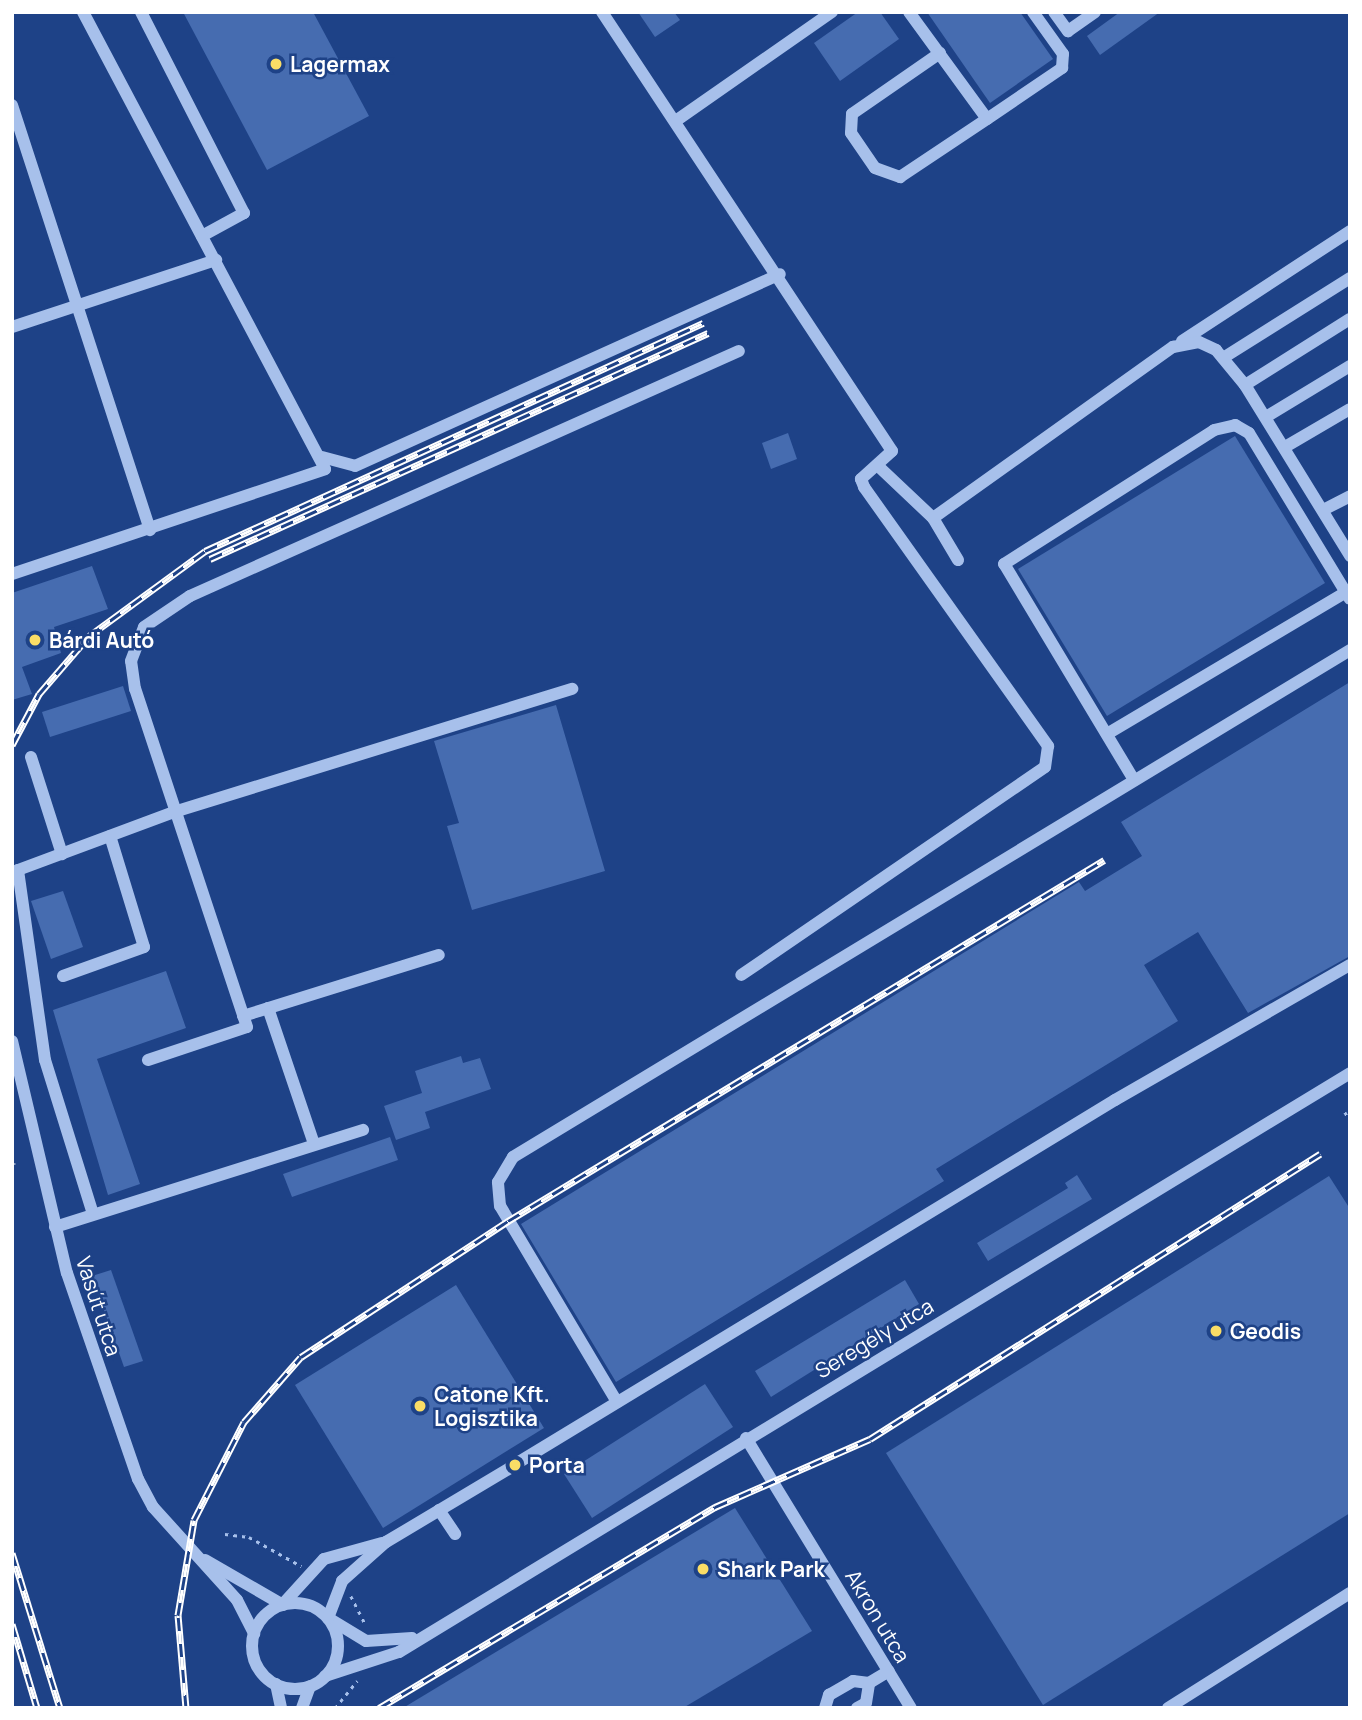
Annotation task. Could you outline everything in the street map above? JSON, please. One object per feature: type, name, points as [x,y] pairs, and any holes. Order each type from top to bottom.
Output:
[{"type":"street","points":[[12,574],[320,475],[322,457],[83,12]]},
{"type":"street","points":[[141,12],[244,213],[202,236]]},
{"type":"street","points":[[602,12],[780,274],[892,451],[861,479],[863,487],[1048,747],[1045,767],[741,975]]},
{"type":"street","points":[[680,125],[832,12]]},
{"type":"street","points":[[909,12],[987,120]]},
{"type":"street","points":[[940,53],[852,114],[851,133],[874,168],[900,177],[1062,68],[1063,54],[1033,12]]},
{"type":"street","points":[[1054,12],[1068,31],[1091,13]]},
{"type":"street","points":[[12,105],[150,530]]},
{"type":"street","points":[[933,518],[1173,347],[1350,231]]},
{"type":"street","points":[[12,327],[216,260]]},
{"type":"street","points":[[322,457],[355,466],[780,274]]},
{"type":"street","points":[[1223,358],[1350,278]]},
{"type":"street","points":[[1245,385],[1350,319]]},
{"type":"street","points":[[1173,347],[1199,342],[1223,358],[1245,385],[1286,447],[1348,548]]},
{"type":"street","points":[[148,1060],[247,1027],[174,812],[131,662],[144,627],[190,596],[739,351]]},
{"type":"street","points":[[1266,417],[1350,366]]},
{"type":"street","points":[[1286,447],[1350,409]]},
{"type":"street","points":[[1107,734],[1348,596],[1249,433],[1235,425],[1214,430],[1004,564],[1107,734],[1135,780]]},
{"type":"street","points":[[877,465],[933,518],[958,560]]},
{"type":"street","points":[[1323,510],[1350,496]]},
{"type":"street","points":[[617,1402],[500,1206],[498,1182],[513,1157],[1350,650]]},
{"type":"street","points":[[93,1214],[45,1060],[18,870],[174,812],[572,689]]},
{"type":"street","points":[[31,757],[62,854]]},
{"type":"street","points":[[63,976],[145,947],[110,836]]},
{"type":"street","points":[[243,1016],[439,955]]},
{"type":"street","points":[[302,1708],[310,1686],[325,1676],[338,1646],[328,1618],[342,1581],[386,1542],[1350,965]]},
{"type":"street","points":[[268,1008],[314,1144]]},
{"type":"street","name":"Vasút utca","points":[[12,1041],[55,1227],[138,1479],[153,1507],[237,1600],[254,1634],[256,1662],[276,1684],[281,1708]]},
{"type":"street","name":"Seregély utca","points":[[325,1676],[399,1652],[419,1636],[1350,1073]]},
{"type":"street","points":[[55,1227],[363,1130]]},
{"type":"street","name":"Akron utca","points":[[746,1438],[911,1708]]},
{"type":"street","points":[[439,1510],[455,1534]]},
{"type":"street","points":[[254,1634],[268,1613],[283,1605],[329,1556],[386,1542]]},
{"type":"street","name":"Vasút utca","points":[[202,1559],[283,1605],[311,1606],[328,1618]]},
{"type":"street","points":[[1168,1708],[1350,1593]]},
{"type":"street","name":"Seregély utca","points":[[328,1618],[366,1640],[419,1636]]},
{"type":"street","points":[[825,1708],[829,1695],[853,1681],[869,1684],[889,1671]]},
{"type":"street","points":[[276,1684],[310,1686]]},
{"type":"street","points":[[857,1708],[866,1703],[869,1684]]},
{"type":"path","points":[[1345,1112],[1350,1121]]},
{"type":"building","name":"Lagermax","points":[[183,12],[313,12],[369,116],[267,170]]},
{"type":"building","points":[[638,12],[674,12],[680,20],[655,37]]},
{"type":"building","points":[[858,12],[880,12],[899,39],[840,81],[814,43]]},
{"type":"building","points":[[927,12],[1020,12],[1053,59],[990,103]]},
{"type":"building","points":[[1120,12],[1160,12],[1100,55],[1087,36]]},
{"type":"building","points":[[788,433],[797,459],[771,469],[762,443]]},
{"type":"building","points":[[1235,436],[1325,583],[1107,716],[1018,569]]},
{"type":"building","name":"Bárdi Autó","points":[[92,566],[108,609],[54,627],[61,653],[22,667],[32,694],[12,700],[12,593]]},
{"type":"building","points":[[1350,682],[1350,956],[1248,1013],[1198,932],[1144,965],[1178,1021],[936,1169],[944,1181],[616,1382],[521,1224],[1079,882],[1085,891],[1142,856],[1121,822]]},
{"type":"building","points":[[123,686],[131,711],[50,737],[42,712]]},
{"type":"building","points":[[556,705],[605,871],[472,910],[447,826],[459,823],[434,741]]},
{"type":"building","points":[[63,891],[83,947],[51,959],[31,901]]},
{"type":"building","points":[[166,971],[186,1028],[97,1059],[140,1184],[108,1195],[53,1010]]},
{"type":"building","points":[[461,1056],[463,1063],[480,1058],[491,1089],[425,1112],[430,1128],[396,1140],[384,1106],[422,1093],[415,1071]]},
{"type":"building","points":[[390,1137],[398,1160],[292,1197],[283,1174]]},
{"type":"building","points":[[1077,1175],[1092,1199],[988,1261],[977,1243],[1068,1188],[1065,1183]]},
{"type":"building","name":"Geodis","points":[[1329,1176],[1350,1209],[1350,1513],[1043,1705],[886,1453]]},
{"type":"building","points":[[111,1270],[143,1361],[124,1367],[92,1276]]},
{"type":"building","points":[[905,1280],[919,1304],[771,1397],[755,1371]]},
{"type":"building","name":"Catone Kft. Logisztika","points":[[456,1285],[544,1428],[383,1528],[295,1385]]},
{"type":"building","points":[[705,1384],[733,1427],[592,1518],[564,1474]]},
{"type":"building","name":"Shark Park","points":[[735,1508],[812,1631],[683,1708],[403,1708]]},
{"type":"railway","points":[[12,745],[39,694],[89,636],[205,551],[703,323]]},
{"type":"railway","points":[[210,559],[708,333]]},
{"type":"railway","points":[[186,1708],[178,1615],[194,1520],[244,1422],[301,1357],[508,1221],[1104,860]]},
{"type":"railway","points":[[379,1708],[715,1507],[870,1439],[1320,1154]]},
{"type":"railway","points":[[12,1553],[60,1708]]},
{"type":"railway","points":[[12,1624],[37,1708]]},
{"type":"place","name":"Lagermax","points":[[276,64]]},
{"type":"place","name":"Bárdi Autó","points":[[35,640]]},
{"type":"place","name":"Geodis","points":[[1216,1331]]},
{"type":"place","name":"Catone Kft. Logisztika","points":[[420,1406]]},
{"type":"place","name":"Porta","points":[[515,1465]]},
{"type":"place","name":"Shark Park","points":[[703,1569]]}]
